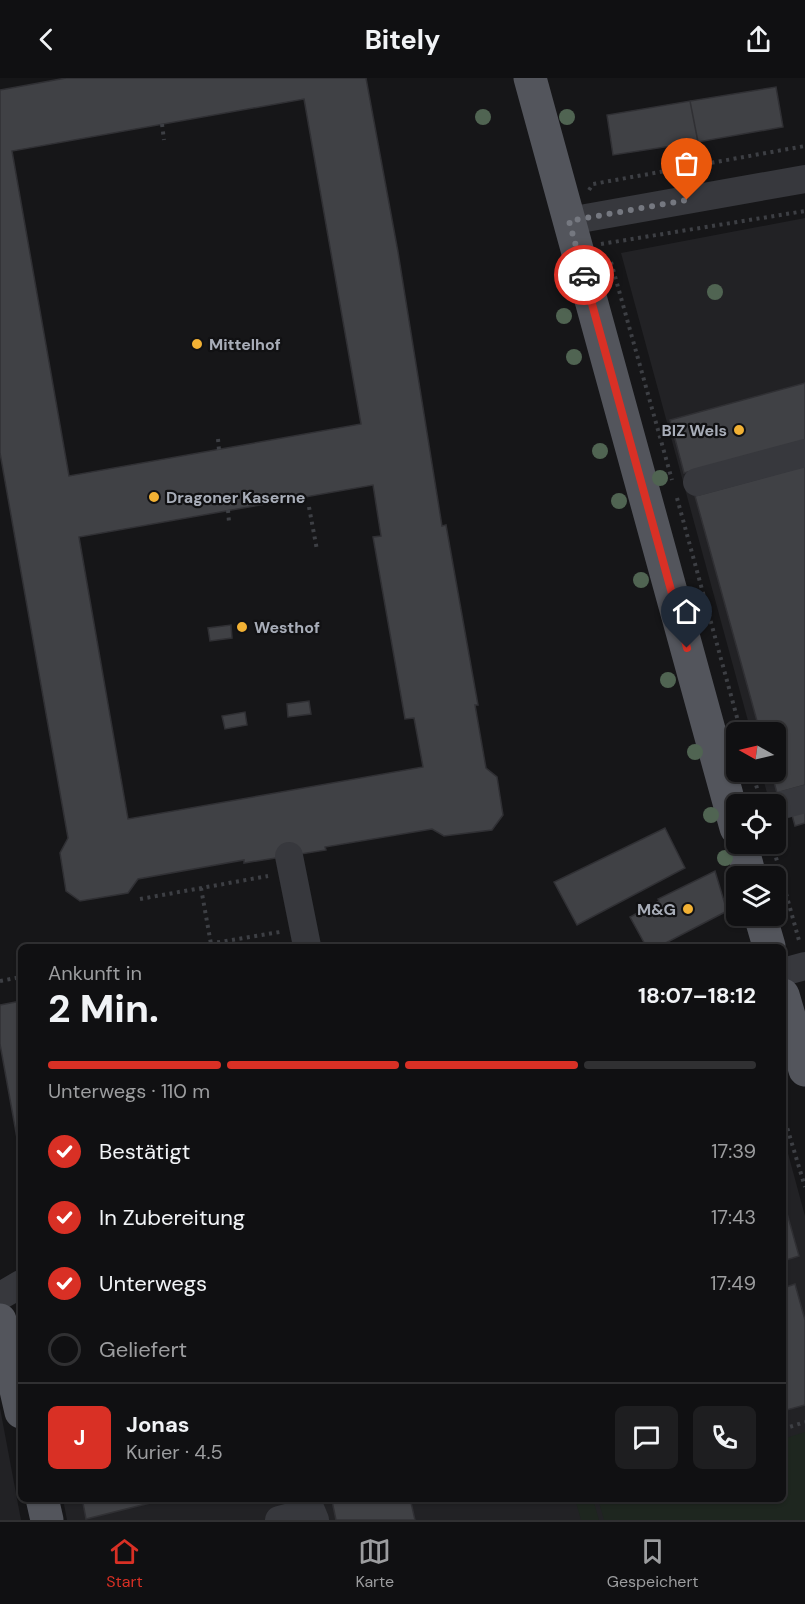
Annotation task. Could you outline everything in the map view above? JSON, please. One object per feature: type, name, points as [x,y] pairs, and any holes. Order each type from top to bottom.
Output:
[{"type":"main road","points":[[530,78],[727,794]]},
{"type":"main road","points":[[763,926],[768,944]]},
{"type":"main road","points":[[786,1005],[805,1070]]},
{"type":"main road","points":[[0,1320],[18,1399]]},
{"type":"main road","points":[[43,1502],[47,1520]]},
{"type":"street","points":[[569,221],[805,179]]},
{"type":"street","points":[[697,482],[805,453]]},
{"type":"street","points":[[291,864],[306,937]]},
{"type":"street","points":[[786,970],[804,959]]},
{"type":"street","points":[[0,1296],[18,1286]]},
{"type":"street","points":[[279,1520],[310,1508],[315,1520]]},
{"type":"path","points":[[162,124],[164,140]]},
{"type":"path","points":[[569,221],[593,184],[805,146]]},
{"type":"path","points":[[599,245],[805,212]]},
{"type":"path","points":[[218,440],[219,450]]},
{"type":"path","points":[[309,507],[317,550]]},
{"type":"path","points":[[228,510],[229,522]]},
{"type":"path","points":[[763,782],[774,794]]},
{"type":"path","points":[[775,854],[804,959]]},
{"type":"path","points":[[140,899],[201,888],[291,864]]},
{"type":"path","points":[[201,888],[211,944],[306,937]]},
{"type":"path","points":[[0,981],[18,978]]},
{"type":"path","points":[[786,1124],[805,1187]]},
{"type":"path","points":[[786,1428],[805,1422]]},
{"type":"shaded area","points":[[805,218],[805,813],[786,819],[786,794],[767,794],[764,782],[786,782],[786,722],[748,722],[621,253]]},
{"type":"shaded area","points":[[786,1146],[805,1216],[805,1520],[67,1520],[64,1502],[786,1502]]},
{"type":"shaded area","points":[[0,1408],[21,1520],[0,1520]]},
{"type":"shaded area","points":[[805,1432],[805,1520],[604,1520],[599,1502],[786,1502],[786,1438]]},
{"type":"shaded area","points":[[576,1502],[594,1502],[599,1520],[581,1520]]},
{"type":"building","name":"Dragoner Kaserne","points":[[66,78],[366,78],[398,252],[442,526],[446,525],[478,705],[475,705],[486,768],[497,777],[503,815],[492,830],[444,836],[432,829],[325,847],[326,850],[244,863],[244,860],[138,879],[128,893],[80,901],[66,891],[60,853],[68,838],[0,453],[0,90]],"holes":[[[304,99],[361,424],[69,476],[12,151]],[[373,485],[381,536],[373,537],[405,719],[414,718],[423,767],[128,819],[79,537]]]},
{"type":"building","points":[[776,87],[783,127],[698,142],[690,101]]},
{"type":"building","points":[[690,101],[698,142],[613,155],[607,115]]},
{"type":"building","name":"BIZ Wels","points":[[805,383],[805,440],[684,473],[670,420]]},
{"type":"building","points":[[805,466],[805,785],[777,793],[774,782],[786,782],[786,722],[757,722],[695,496]]},
{"type":"building","points":[[231,625],[232,638],[210,641],[208,628]]},
{"type":"building","points":[[309,701],[311,714],[288,717],[287,704]]},
{"type":"building","points":[[245,712],[247,725],[225,729],[222,716]]},
{"type":"building","points":[[805,811],[805,823],[795,826],[792,815]]},
{"type":"building","points":[[665,828],[685,868],[577,925],[554,882]]},
{"type":"building","points":[[715,871],[726,912],[664,944],[645,944],[630,917],[659,901],[658,899]]},
{"type":"building","points":[[18,1002],[18,1143],[0,1044],[0,1005]]},
{"type":"building","points":[[786,1210],[799,1256],[786,1260]]},
{"type":"building","points":[[795,1284],[805,1320],[805,1405],[786,1410],[786,1287]]},
{"type":"building","points":[[83,1502],[154,1502],[86,1519]]},
{"type":"building","points":[[332,1502],[411,1502],[415,1520],[336,1520]]},
{"type":"way so far","points":[[584,275],[569,221],[687,200]]},
{"type":"place","name":"Mittelhof","points":[[197,344]]},
{"type":"place","name":"BIZ Wels","points":[[739,430]]},
{"type":"place","name":"Dragoner Kaserne","points":[[154,497]]},
{"type":"place","name":"Westhof","points":[[242,627]]},
{"type":"place","name":"M&G","points":[[688,909]]},
{"type":"route","points":[[584,275],[687,648]]}]
